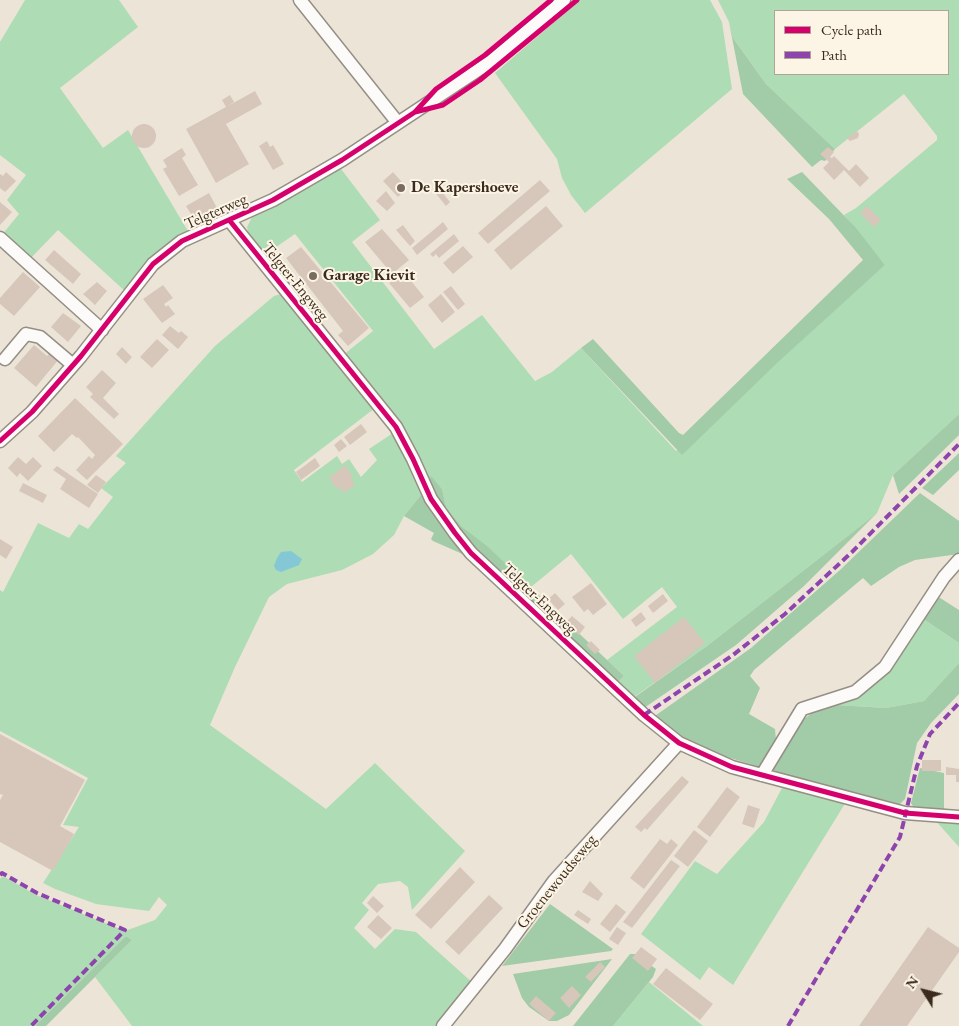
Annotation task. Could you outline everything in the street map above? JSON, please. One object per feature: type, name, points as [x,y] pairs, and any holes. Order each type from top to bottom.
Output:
[{"type":"street","points":[[300,0],[398,123]]},
{"type":"street","name":"Telgterweg","points":[[0,441],[32,412],[73,365],[153,264],[182,241],[230,221],[272,200],[342,160],[490,62],[564,0]]},
{"type":"street","name":"Telgter-Engweg","points":[[230,221],[396,427],[431,499],[454,533],[472,553],[637,708],[679,743],[732,767],[905,813],[959,817]]},
{"type":"street","points":[[0,238],[102,330]]},
{"type":"street","points":[[5,359],[26,334],[40,336],[73,365]]},
{"type":"street","points":[[762,775],[802,709],[855,692],[885,667],[944,577],[959,560]]},
{"type":"street","name":"Groenewoudseweg","points":[[442,1026],[505,949],[554,880],[679,743]]},
{"type":"green space","points":[[25,0],[119,0],[138,27],[60,88],[103,148],[128,130],[189,233],[126,292],[58,230],[27,262],[1,236],[19,214],[7,200],[26,175],[0,155],[0,42]]},
{"type":"green space","points":[[580,0],[710,0],[722,22],[732,89],[585,213],[571,195],[562,178],[557,159],[495,73]]},
{"type":"green space","points":[[718,0],[959,0],[959,414],[893,475],[877,513],[707,646],[631,699],[616,684],[624,676],[607,660],[677,607],[662,587],[623,619],[571,554],[531,587],[461,526],[446,507],[442,489],[431,477],[429,481],[406,431],[342,356],[373,331],[295,234],[263,256],[249,236],[247,227],[252,217],[338,165],[380,220],[352,242],[434,349],[482,315],[535,381],[552,372],[581,348],[676,451],[885,265],[844,215],[856,208],[937,140],[937,136],[904,94],[835,149],[766,84],[733,38],[729,22]]},
{"type":"green space","points":[[729,22],[733,38],[766,84],[835,149],[825,161],[821,160],[812,167],[743,94]]},
{"type":"green space","points":[[802,172],[856,228],[885,265],[778,362],[682,455],[581,348],[593,339],[679,433],[683,435],[863,260],[829,219],[787,179]]},
{"type":"green space","points":[[281,294],[375,408],[294,470],[302,482],[337,456],[342,464],[349,459],[361,477],[377,460],[369,449],[393,433],[424,491],[404,516],[394,535],[373,554],[342,570],[287,584],[269,597],[235,667],[210,725],[326,809],[375,763],[465,851],[412,910],[408,887],[400,881],[378,884],[362,903],[369,910],[354,928],[375,949],[395,929],[416,932],[474,984],[438,1026],[132,1026],[95,977],[132,940],[126,936],[35,1026],[0,1026],[0,879],[3,876],[36,895],[125,931],[155,920],[167,905],[159,897],[149,911],[96,904],[43,883],[79,827],[63,825],[88,778],[0,731],[0,590],[3,592],[38,523],[69,538],[79,524],[88,529],[113,497],[101,488],[126,463],[116,456],[215,346],[274,296]]},
{"type":"green space","points":[[959,414],[959,435],[899,494],[893,475]]},
{"type":"green space","points":[[959,453],[959,470],[933,495],[922,488]]},
{"type":"green space","points":[[431,476],[442,489],[446,507],[461,526],[488,547],[624,676],[616,684],[485,560],[437,501],[429,481]]},
{"type":"green space","points":[[424,491],[467,556],[433,541],[431,539],[434,533],[404,516]]},
{"type":"green space","points":[[920,493],[959,521],[959,554],[915,560],[899,567],[871,586],[863,578],[754,670],[750,676],[760,688],[749,714],[775,729],[776,740],[760,767],[707,751],[683,739],[652,718],[751,648],[840,570]]},
{"type":"green space","points":[[877,513],[804,586],[736,645],[644,708],[632,699],[707,646]]},
{"type":"green space","points":[[937,596],[959,610],[959,643],[922,618]]},
{"type":"green space","points":[[922,618],[959,643],[959,663],[924,701],[886,708],[836,705],[854,696]]},
{"type":"green space","points":[[959,663],[959,694],[931,723],[917,743],[905,799],[897,807],[819,786],[773,770],[799,723],[817,709],[836,705],[886,708],[924,701]]},
{"type":"green space","points":[[920,768],[944,773],[944,811],[914,808],[911,803]]},
{"type":"green space","points":[[782,788],[846,802],[733,985],[709,967],[700,980],[641,934],[695,861],[717,874],[764,822]]},
{"type":"green space","points":[[934,819],[959,821],[959,847]]},
{"type":"green space","points":[[550,904],[613,949],[611,951],[502,966]]},
{"type":"green space","points":[[126,936],[132,940],[46,1026],[35,1026]]},
{"type":"green space","points":[[630,954],[635,954],[656,969],[653,977],[613,1026],[573,1026]]},
{"type":"green space","points":[[612,959],[569,1015],[557,1021],[549,1021],[529,1007],[522,998],[513,974]]},
{"type":"green space","points":[[649,982],[703,1026],[613,1026]]},
{"type":"water","points":[[291,551],[302,559],[299,565],[281,572],[276,570],[274,566],[281,552]]},
{"type":"building","points":[[255,91],[262,104],[226,124],[249,164],[216,183],[186,129]]},
{"type":"building","points":[[230,95],[234,102],[226,107],[222,100]]},
{"type":"building","points":[[144,124],[152,128],[156,136],[152,144],[144,148],[136,144],[132,136],[136,128]]},
{"type":"building","points":[[857,131],[859,134],[858,138],[850,141],[847,138]]},
{"type":"building","points":[[267,141],[270,147],[273,145],[284,164],[273,170],[259,146]]},
{"type":"building","points":[[828,147],[834,152],[830,157],[834,156],[849,171],[856,164],[869,178],[860,187],[844,170],[834,180],[823,168],[829,162],[820,154]]},
{"type":"building","points":[[182,148],[186,155],[182,158],[198,185],[179,196],[163,169],[167,167],[163,160]]},
{"type":"building","points":[[6,172],[16,181],[5,192],[0,188],[0,174],[3,176]]},
{"type":"building","points":[[393,172],[407,188],[398,197],[383,181]]},
{"type":"building","points":[[540,180],[550,191],[488,244],[478,233]]},
{"type":"building","points":[[438,187],[450,202],[446,206],[433,190]]},
{"type":"building","points":[[386,191],[395,203],[387,211],[376,201]]},
{"type":"building","points":[[209,193],[218,210],[196,222],[186,206]]},
{"type":"building","points":[[0,202],[12,212],[0,225]]},
{"type":"building","points":[[546,206],[563,226],[511,270],[494,250]]},
{"type":"building","points":[[867,206],[881,220],[874,227],[860,213]]},
{"type":"building","points":[[443,222],[448,229],[417,255],[412,248]]},
{"type":"building","points":[[403,225],[415,241],[410,246],[396,230]]},
{"type":"building","points":[[382,229],[409,260],[392,274],[365,242]]},
{"type":"building","points":[[454,234],[459,241],[439,258],[436,254],[433,257],[430,254]]},
{"type":"building","points":[[463,246],[473,257],[453,274],[443,263]]},
{"type":"building","points":[[301,247],[369,328],[348,346],[338,335],[343,331],[286,258]]},
{"type":"building","points":[[54,250],[81,274],[73,284],[45,260]]},
{"type":"building","points":[[403,271],[424,297],[410,308],[389,283]]},
{"type":"building","points":[[23,272],[40,287],[14,316],[0,304],[0,298]]},
{"type":"building","points":[[97,282],[107,291],[95,305],[83,294]]},
{"type":"building","points":[[163,285],[173,298],[164,304],[166,307],[168,305],[175,314],[162,323],[143,299]]},
{"type":"building","points":[[451,286],[465,304],[458,310],[443,292]]},
{"type":"building","points":[[441,294],[455,312],[442,323],[428,305]]},
{"type":"building","points":[[63,313],[81,326],[68,342],[51,327]]},
{"type":"building","points":[[170,326],[188,337],[178,349],[162,335]]},
{"type":"building","points":[[157,339],[169,350],[152,368],[140,357]]},
{"type":"building","points":[[34,345],[47,356],[51,352],[59,359],[36,387],[14,368]]},
{"type":"building","points":[[122,347],[132,357],[126,364],[116,354]]},
{"type":"building","points":[[102,370],[116,383],[103,398],[119,414],[114,419],[90,397],[93,394],[86,387]]},
{"type":"building","points":[[75,398],[123,444],[87,480],[76,470],[89,456],[92,459],[95,455],[78,437],[72,434],[54,452],[38,436]]},
{"type":"building","points":[[361,424],[367,432],[350,445],[344,437]]},
{"type":"building","points":[[341,439],[347,446],[339,452],[334,445]]},
{"type":"building","points":[[18,457],[26,464],[33,457],[42,466],[28,481],[20,473],[17,477],[8,468]]},
{"type":"building","points":[[315,458],[320,466],[301,480],[296,472]]},
{"type":"building","points":[[345,465],[353,477],[351,479],[355,485],[344,493],[340,487],[337,489],[329,478]]},
{"type":"building","points":[[57,466],[98,494],[89,508],[60,489],[66,479],[53,470]]},
{"type":"building","points":[[96,475],[106,482],[98,493],[87,485]]},
{"type":"building","points":[[23,483],[47,495],[43,503],[19,491]]},
{"type":"building","points":[[0,539],[13,547],[6,559],[0,555]]},
{"type":"building","points":[[591,583],[607,604],[593,615],[588,609],[584,612],[572,597]]},
{"type":"building","points":[[555,593],[565,604],[558,610],[548,599]]},
{"type":"building","points":[[663,594],[668,601],[653,613],[648,606]]},
{"type":"building","points":[[641,612],[646,619],[636,627],[631,620]]},
{"type":"building","points":[[572,616],[585,627],[579,635],[565,623]]},
{"type":"building","points":[[684,617],[705,643],[655,683],[634,656]]},
{"type":"building","points":[[591,641],[600,650],[595,654],[586,645]]},
{"type":"building","points":[[0,734],[85,780],[60,826],[74,834],[53,871],[0,842],[0,800],[3,795],[0,794]]},
{"type":"building","points":[[922,760],[941,760],[941,771],[922,771]]},
{"type":"building","points":[[946,767],[959,769],[959,782],[956,782],[956,775],[946,775]]},
{"type":"building","points":[[682,776],[689,782],[647,830],[645,828],[641,832],[635,827]]},
{"type":"building","points":[[727,787],[740,797],[710,837],[697,827]]},
{"type":"building","points":[[748,805],[760,809],[754,828],[742,824]]},
{"type":"building","points":[[694,830],[708,841],[688,867],[674,856]]},
{"type":"building","points":[[660,839],[667,844],[671,839],[678,845],[644,889],[630,878]]},
{"type":"building","points":[[671,860],[680,866],[632,928],[623,922]]},
{"type":"building","points":[[460,867],[475,882],[431,929],[415,915]]},
{"type":"building","points":[[590,881],[603,894],[598,901],[582,892]]},
{"type":"building","points":[[489,895],[503,908],[459,955],[445,942]]},
{"type":"building","points":[[373,896],[384,906],[377,913],[367,903]]},
{"type":"building","points":[[616,904],[626,912],[610,932],[600,924]]},
{"type":"building","points":[[578,910],[591,919],[588,924],[574,915]]},
{"type":"building","points":[[378,915],[392,928],[381,939],[367,927]]},
{"type":"building","points":[[617,927],[626,933],[618,945],[609,939]]},
{"type":"building","points":[[928,927],[959,948],[959,952],[907,1026],[859,1026]]},
{"type":"building","points":[[641,947],[657,959],[648,971],[632,958]]},
{"type":"building","points":[[600,962],[605,967],[591,982],[585,977]]},
{"type":"building","points":[[666,968],[713,1004],[700,1020],[653,984]]},
{"type":"building","points":[[572,986],[581,995],[569,1008],[560,998]]},
{"type":"building","points":[[536,996],[556,1013],[549,1021],[529,1004]]},
{"type":"marked path","points":[[644,715],[733,655],[785,614],[852,552],[959,444]]},
{"type":"marked path","points":[[788,1026],[900,837],[917,766],[930,734],[959,703]]},
{"type":"marked path","points":[[0,875],[2,873],[37,893],[125,930],[31,1026]]},
{"type":"cycle path","points":[[0,441],[32,412],[81,356],[153,264],[182,241],[273,200],[342,160],[415,112],[436,89],[485,55],[551,0]]},
{"type":"cycle path","points":[[415,112],[443,105],[480,80],[577,0]]},
{"type":"cycle path","points":[[230,221],[396,427],[431,499],[471,553],[644,715],[679,743],[732,767],[905,813],[959,817]]},
{"type":"place","name":"De Kapershoeve","points":[[401,188]]},
{"type":"place","name":"Garage Kievit","points":[[313,276]]}]
